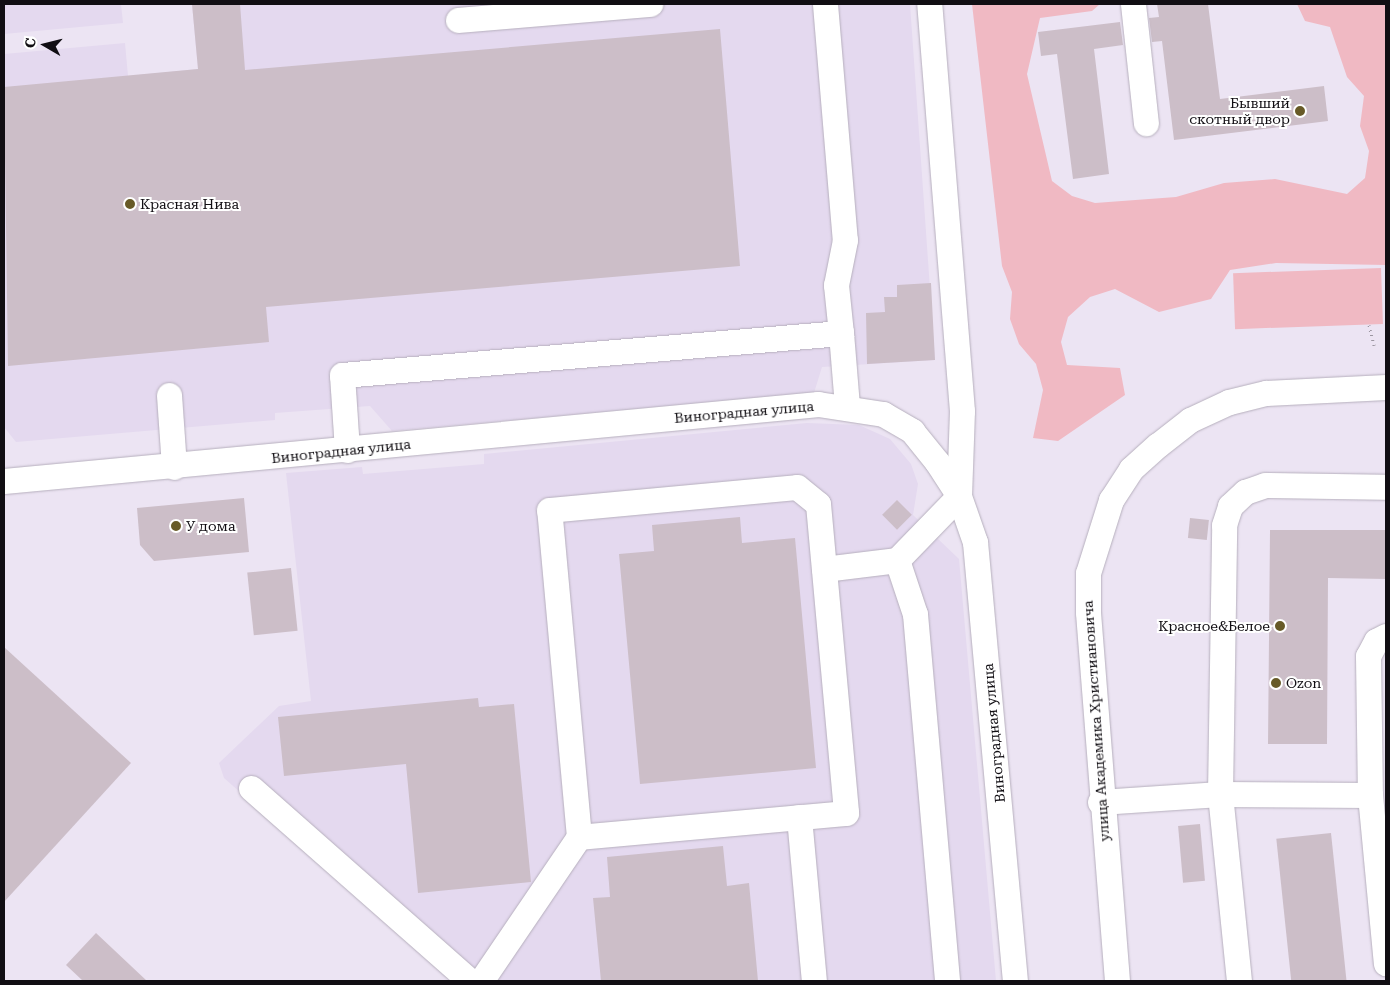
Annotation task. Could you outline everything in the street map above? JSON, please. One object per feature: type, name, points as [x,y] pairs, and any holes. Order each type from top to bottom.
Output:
[{"type":"street","points":[[458,20],[650,4]]},
{"type":"street","points":[[825,4],[845,240],[836,285],[846,406]]},
{"type":"street","points":[[824,569],[897,560],[959,496],[962,411],[929,4]]},
{"type":"street","points":[[1132,4],[1146,123]]},
{"type":"street","points":[[347,450],[342,375],[841,333]]},
{"type":"street","name":"улица Академика Христиановича","points":[[1117,981],[1100,802],[1088,573],[1111,500],[1131,469],[1190,420],[1229,402],[1266,393],[1386,388]]},
{"type":"street","points":[[169,396],[174,467]]},
{"type":"street","name":"Виноградная улица","points":[[4,481],[174,467],[818,404],[846,406],[883,414],[912,431],[959,496],[982,578],[1015,981]]},
{"type":"street","points":[[1240,981],[1220,794],[1224,525],[1230,506],[1245,492],[1265,485],[1386,487]]},
{"type":"street","points":[[481,981],[579,837],[549,510],[797,488],[818,504],[846,813],[579,837]]},
{"type":"street","points":[[897,560],[915,614],[947,981]]},
{"type":"street","points":[[1386,636],[1376,641],[1368,656],[1370,795],[1386,963]]},
{"type":"street","points":[[251,788],[470,981]]},
{"type":"street","points":[[1100,802],[1220,794],[1370,795]]},
{"type":"street","points":[[799,817],[814,981]]},
{"type":"path","points":[[1369,325],[1374,345]]},
{"type":"shaded area","points":[[4,4],[121,4],[123,23],[4,34]]},
{"type":"shaded area","points":[[192,4],[910,4],[935,360],[822,367],[814,393],[392,431],[370,406],[275,413],[275,420],[16,442],[4,427],[4,54],[125,43],[128,76],[198,69]]},
{"type":"shaded area","points":[[972,4],[1100,4],[1092,11],[1040,18],[1027,74],[1052,181],[1072,196],[1095,203],[1176,197],[1224,183],[1275,179],[1347,194],[1365,178],[1369,151],[1360,126],[1364,96],[1347,77],[1330,27],[1305,21],[1297,4],[1386,4],[1386,265],[1276,263],[1230,270],[1211,299],[1159,312],[1115,289],[1090,297],[1068,317],[1061,342],[1067,365],[1120,368],[1125,395],[1058,441],[1033,438],[1043,390],[1036,364],[1019,344],[1010,319],[1012,292],[1002,266]]},
{"type":"shaded area","points":[[1381,268],[1383,324],[1235,329],[1233,273]]},
{"type":"shaded area","points":[[807,423],[859,425],[890,439],[911,464],[918,484],[913,515],[959,559],[996,981],[454,981],[224,778],[219,763],[279,706],[311,701],[286,473],[362,467],[363,474],[484,464],[484,454]]},
{"type":"building","points":[[192,4],[240,4],[245,70],[720,29],[740,266],[266,307],[269,342],[8,366],[4,87],[198,69]]},
{"type":"building","points":[[1157,4],[1208,4],[1220,99],[1324,86],[1328,121],[1174,140],[1162,41],[1152,42],[1149,18],[1159,17]]},
{"type":"building","points":[[1120,22],[1123,45],[1094,49],[1109,174],[1073,179],[1057,54],[1041,56],[1038,32]]},
{"type":"building","points":[[931,283],[935,360],[867,364],[866,313],[885,312],[884,297],[897,297],[897,285]]},
{"type":"building","name":"У дома","points":[[244,498],[249,552],[154,561],[140,545],[137,508]]},
{"type":"building","points":[[897,500],[912,515],[897,530],[882,515]]},
{"type":"building","points":[[740,517],[742,543],[795,538],[816,768],[640,784],[619,554],[654,551],[652,525]]},
{"type":"building","points":[[1190,518],[1209,520],[1207,540],[1188,538]]},
{"type":"building","points":[[1270,530],[1386,530],[1386,579],[1328,578],[1327,744],[1268,744]]},
{"type":"building","points":[[291,568],[298,631],[254,635],[247,573]]},
{"type":"building","points":[[4,647],[131,763],[4,902]]},
{"type":"building","points":[[478,698],[479,707],[514,704],[531,882],[418,893],[406,764],[284,776],[278,717]]},
{"type":"building","points":[[1200,824],[1205,881],[1183,883],[1178,826]]},
{"type":"building","points":[[1331,833],[1347,981],[1291,981],[1276,839]]},
{"type":"building","points":[[723,846],[727,886],[749,883],[758,981],[601,981],[593,898],[610,897],[607,857]]},
{"type":"building","points":[[96,933],[147,981],[83,981],[66,965]]},
{"type":"place","name":"Бывший скотный двор","points":[[1300,111]]},
{"type":"place","name":"Красная Нива","points":[[130,204]]},
{"type":"place","name":"У дома","points":[[176,526]]},
{"type":"place","name":"Красное&Белое","points":[[1280,626]]},
{"type":"place","name":"Ozon","points":[[1276,683]]}]
